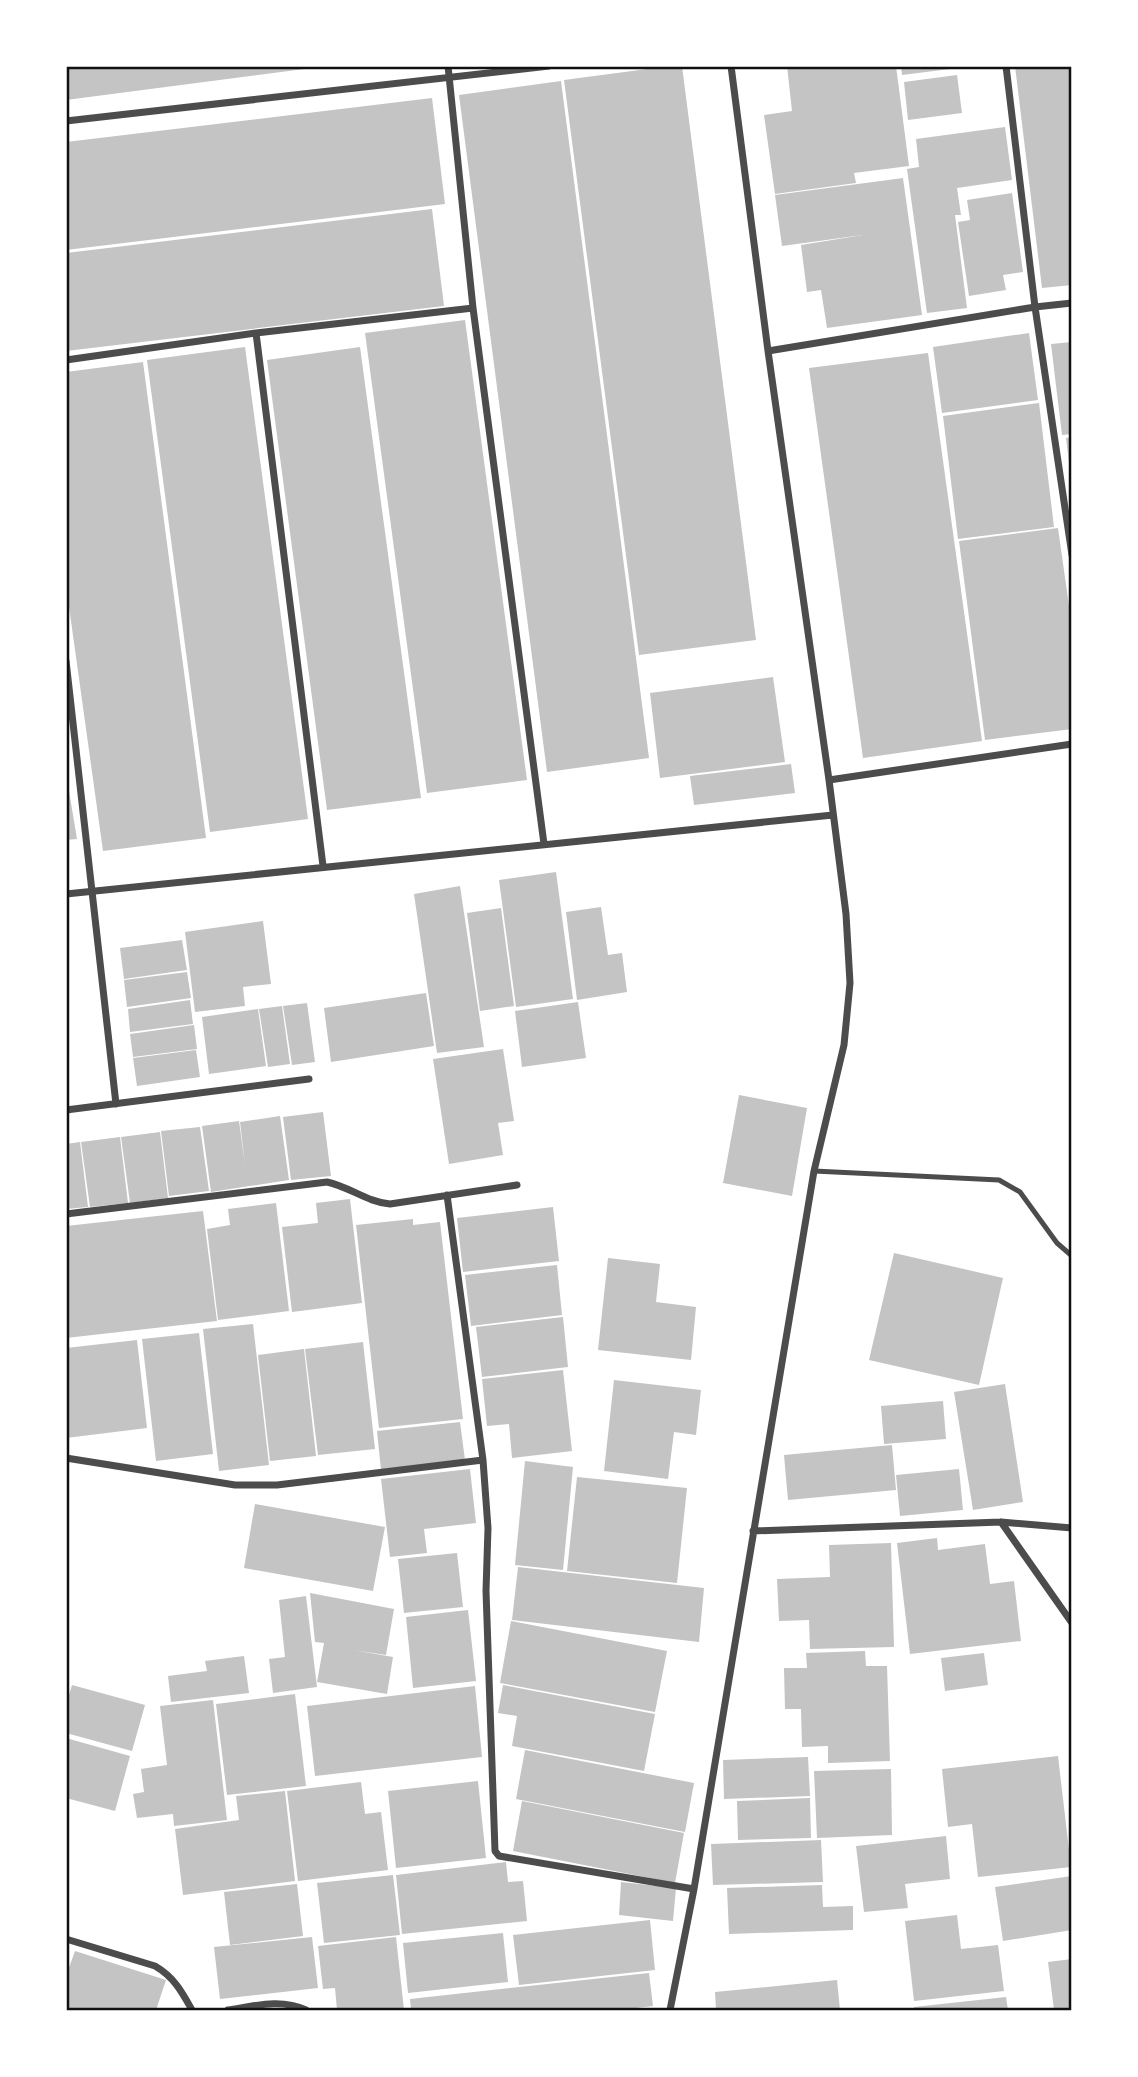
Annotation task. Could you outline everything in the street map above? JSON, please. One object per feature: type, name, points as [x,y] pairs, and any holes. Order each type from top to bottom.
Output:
[{"type":"street","points":[[448,66],[473,308],[544,844]]},
{"type":"street","points":[[66,121],[549,66]]},
{"type":"street","points":[[670,2011],[694,1889],[814,1171],[844,1045],[850,983],[846,914],[830,780],[768,351],[731,66]]},
{"type":"street","points":[[1006,66],[1035,307],[1070,526],[1072,555]]},
{"type":"street","points":[[768,351],[1072,303]]},
{"type":"street","points":[[66,360],[256,333],[473,308]]},
{"type":"street","points":[[256,333],[323,866]]},
{"type":"street","points":[[66,661],[116,1104]]},
{"type":"street","points":[[830,780],[1072,744]]},
{"type":"street","points":[[66,894],[834,815]]},
{"type":"street","points":[[66,1110],[309,1079]]},
{"type":"street","points":[[66,1214],[327,1182],[344,1186],[375,1203],[517,1185]]},
{"type":"street","points":[[447,1195],[483,1460],[488,1528],[486,1591],[495,1851],[499,1856],[694,1889]]},
{"type":"street","points":[[66,1458],[235,1485],[278,1485],[483,1460]]},
{"type":"street","points":[[753,1531],[1001,1522],[1072,1528]]},
{"type":"street","points":[[1001,1522],[1072,1623]]},
{"type":"street","points":[[66,1939],[155,1966],[168,1973],[192,2011]]},
{"type":"street","points":[[228,2011],[269,2004],[285,2004],[306,2011]]},
{"type":"lane","points":[[814,1171],[999,1180],[1020,1192],[1057,1243],[1072,1256]]},
{"type":"building","points":[[66,66],[312,66],[312,68],[66,100]]},
{"type":"building","points":[[682,66],[756,640],[639,655],[564,80]]},
{"type":"building","points":[[787,66],[896,66],[909,166],[854,173],[856,183],[775,194],[764,115],[792,111]]},
{"type":"building","points":[[901,66],[958,66],[958,68],[902,75]]},
{"type":"building","points":[[1015,66],[1072,66],[1072,285],[1042,288]]},
{"type":"building","points":[[957,75],[962,113],[908,120],[904,82]]},
{"type":"building","points":[[561,81],[649,758],[547,772],[459,95]]},
{"type":"building","points":[[432,98],[445,204],[66,250],[66,142]]},
{"type":"building","points":[[1005,127],[1012,180],[957,188],[961,215],[955,215],[967,308],[927,313],[907,169],[919,167],[916,139]]},
{"type":"building","points":[[903,178],[922,315],[827,328],[821,290],[807,292],[801,245],[863,235],[782,246],[775,195]]},
{"type":"building","points":[[1012,193],[1023,272],[1003,275],[1006,290],[969,296],[958,222],[970,220],[967,200]]},
{"type":"building","points":[[432,209],[444,306],[66,351],[66,253]]},
{"type":"building","points":[[465,320],[527,780],[427,793],[365,333]]},
{"type":"building","points":[[1029,333],[1038,400],[942,413],[933,347]]},
{"type":"building","points":[[1072,342],[1072,434],[1062,435],[1051,344]]},
{"type":"building","points":[[245,347],[308,819],[210,832],[147,360]]},
{"type":"building","points":[[360,347],[421,798],[327,810],[267,360]]},
{"type":"building","points":[[928,353],[982,741],[863,758],[809,368]]},
{"type":"building","points":[[143,362],[206,838],[103,851],[66,585],[66,372]]},
{"type":"building","points":[[1039,403],[1054,527],[958,539],[943,416]]},
{"type":"building","points":[[1072,437],[1072,470],[1070,470],[1066,438]]},
{"type":"building","points":[[1058,528],[1072,627],[1072,729],[985,740],[959,541]]},
{"type":"building","points":[[773,677],[785,762],[660,778],[650,693]]},
{"type":"building","points":[[791,764],[795,793],[694,805],[690,776]]},
{"type":"building","points":[[66,773],[77,839],[66,840]]},
{"type":"building","points":[[556,872],[573,999],[516,1007],[499,880]]},
{"type":"building","points":[[460,886],[484,1047],[437,1053],[414,894]]},
{"type":"building","points":[[601,907],[608,955],[622,953],[627,992],[577,1000],[566,912]]},
{"type":"building","points":[[501,908],[514,1006],[480,1011],[467,913]]},
{"type":"building","points":[[263,921],[271,984],[243,987],[245,1006],[195,1012],[185,932]]},
{"type":"building","points":[[182,940],[187,970],[124,979],[120,948]]},
{"type":"building","points":[[187,972],[191,998],[127,1007],[124,980]]},
{"type":"building","points":[[426,993],[434,1046],[331,1062],[324,1008]]},
{"type":"building","points":[[190,1000],[193,1024],[130,1032],[128,1009]]},
{"type":"building","points":[[578,1002],[586,1058],[522,1067],[515,1011]]},
{"type":"building","points":[[307,1003],[315,1062],[292,1065],[283,1006]]},
{"type":"building","points":[[282,1006],[290,1064],[268,1067],[259,1009]]},
{"type":"building","points":[[258,1009],[266,1066],[209,1074],[202,1017]]},
{"type":"building","points":[[194,1025],[197,1049],[133,1057],[130,1034]]},
{"type":"building","points":[[503,1049],[514,1121],[498,1123],[503,1155],[449,1164],[433,1059]]},
{"type":"building","points":[[196,1050],[200,1077],[137,1086],[133,1058]]},
{"type":"building","points":[[739,1095],[807,1108],[792,1196],[723,1183]]},
{"type":"building","points":[[323,1112],[331,1176],[291,1180],[283,1117]]},
{"type":"building","points":[[280,1116],[289,1180],[211,1192],[202,1126],[239,1121],[245,1165],[240,1122]]},
{"type":"building","points":[[200,1127],[209,1191],[169,1196],[161,1131]]},
{"type":"building","points":[[160,1132],[168,1198],[130,1203],[121,1137]]},
{"type":"building","points":[[120,1137],[128,1203],[90,1207],[81,1142]]},
{"type":"building","points":[[80,1142],[88,1207],[66,1209],[66,1144]]},
{"type":"building","points":[[350,1199],[362,1303],[292,1312],[282,1227],[318,1223],[316,1203]]},
{"type":"building","points":[[276,1203],[289,1311],[218,1320],[207,1229],[230,1225],[228,1209]]},
{"type":"building","points":[[553,1207],[559,1261],[463,1272],[457,1218]]},
{"type":"building","points":[[203,1211],[217,1321],[66,1338],[66,1226]]},
{"type":"building","points":[[413,1219],[413,1225],[440,1222],[463,1419],[379,1428],[356,1225]]},
{"type":"building","points":[[894,1253],[1003,1278],[979,1385],[869,1360]]},
{"type":"building","points":[[608,1258],[660,1264],[656,1302],[696,1307],[691,1360],[598,1350]]},
{"type":"building","points":[[557,1265],[562,1315],[471,1326],[465,1275]]},
{"type":"building","points":[[563,1317],[568,1367],[482,1377],[476,1327]]},
{"type":"building","points":[[253,1324],[269,1465],[219,1471],[203,1329]]},
{"type":"building","points":[[199,1333],[213,1454],[156,1461],[142,1339]]},
{"type":"building","points":[[137,1340],[147,1428],[66,1438],[66,1348]]},
{"type":"building","points":[[363,1342],[375,1449],[318,1455],[305,1349]]},
{"type":"building","points":[[304,1349],[316,1456],[270,1461],[258,1355]]},
{"type":"building","points":[[563,1370],[572,1451],[512,1458],[509,1424],[487,1426],[482,1379]]},
{"type":"building","points":[[614,1380],[701,1390],[696,1435],[674,1432],[668,1479],[604,1471]]},
{"type":"building","points":[[1005,1384],[1023,1502],[973,1510],[954,1392]]},
{"type":"building","points":[[943,1401],[946,1439],[884,1444],[881,1406]]},
{"type":"building","points":[[460,1422],[465,1460],[381,1470],[377,1431]]},
{"type":"building","points":[[892,1445],[896,1490],[788,1500],[784,1455]]},
{"type":"building","points":[[525,1461],[573,1467],[563,1570],[515,1565]]},
{"type":"building","points":[[470,1469],[476,1523],[424,1529],[427,1553],[390,1557],[381,1479]]},
{"type":"building","points":[[959,1469],[963,1510],[900,1516],[896,1475]]},
{"type":"building","points":[[577,1477],[687,1488],[677,1583],[567,1571]]},
{"type":"building","points":[[255,1504],[385,1527],[373,1591],[244,1568]]},
{"type":"building","points":[[937,1538],[938,1550],[985,1544],[990,1584],[1014,1581],[1021,1641],[910,1654],[897,1543]]},
{"type":"building","points":[[891,1543],[894,1647],[810,1649],[809,1620],[779,1621],[777,1579],[830,1577],[829,1545]]},
{"type":"building","points":[[457,1553],[463,1607],[404,1613],[398,1559]]},
{"type":"building","points":[[518,1567],[704,1588],[699,1642],[512,1620]]},
{"type":"building","points":[[310,1593],[394,1609],[386,1655],[353,1650],[393,1657],[387,1694],[317,1682],[324,1643],[315,1642]]},
{"type":"building","points":[[306,1596],[317,1687],[273,1693],[269,1659],[285,1657],[279,1600]]},
{"type":"building","points":[[468,1610],[476,1681],[413,1688],[406,1617]]},
{"type":"building","points":[[511,1621],[667,1651],[655,1712],[500,1683]]},
{"type":"building","points":[[865,1651],[866,1666],[887,1666],[890,1761],[828,1763],[828,1746],[802,1747],[801,1709],[785,1709],[784,1668],[807,1668],[806,1653]]},
{"type":"building","points":[[984,1653],[988,1685],[945,1691],[941,1658]]},
{"type":"building","points":[[244,1656],[249,1693],[171,1702],[168,1676],[207,1671],[205,1661]]},
{"type":"building","points":[[72,1685],[145,1705],[132,1751],[66,1733],[66,1705]]},
{"type":"building","points":[[503,1685],[655,1714],[644,1771],[512,1746],[517,1716],[498,1713]]},
{"type":"building","points":[[475,1686],[482,1757],[315,1776],[307,1706]]},
{"type":"building","points":[[295,1694],[306,1786],[227,1795],[216,1704]]},
{"type":"building","points":[[213,1700],[227,1820],[174,1826],[173,1814],[137,1818],[133,1794],[144,1792],[141,1769],[167,1765],[160,1706]]},
{"type":"building","points":[[66,1738],[130,1756],[115,1811],[66,1798]]},
{"type":"building","points":[[525,1750],[694,1783],[685,1832],[516,1799]]},
{"type":"building","points":[[1058,1756],[1071,1867],[978,1877],[972,1824],[948,1827],[942,1769]]},
{"type":"building","points":[[808,1757],[810,1796],[724,1799],[723,1760]]},
{"type":"building","points":[[891,1769],[892,1835],[817,1838],[814,1771]]},
{"type":"building","points":[[478,1781],[486,1858],[396,1868],[388,1791]]},
{"type":"building","points":[[361,1782],[365,1814],[381,1812],[388,1870],[298,1881],[287,1791]]},
{"type":"building","points":[[285,1791],[295,1881],[183,1895],[175,1829],[239,1820],[236,1796]]},
{"type":"building","points":[[810,1798],[811,1838],[738,1840],[737,1801]]},
{"type":"building","points":[[522,1801],[684,1833],[675,1883],[513,1851]]},
{"type":"building","points":[[946,1836],[950,1879],[905,1884],[908,1908],[864,1912],[856,1846]]},
{"type":"building","points":[[821,1840],[823,1882],[713,1885],[711,1844]]},
{"type":"building","points":[[506,1862],[508,1882],[523,1881],[527,1921],[402,1934],[396,1875]]},
{"type":"building","points":[[393,1875],[400,1935],[324,1943],[317,1883]]},
{"type":"building","points":[[1072,1876],[1072,1930],[1003,1941],[995,1887]]},
{"type":"building","points":[[621,1882],[676,1888],[673,1921],[619,1915]]},
{"type":"building","points":[[297,1884],[303,1936],[230,1945],[224,1892]]},
{"type":"building","points":[[822,1885],[823,1907],[853,1906],[853,1930],[729,1934],[727,1888]]},
{"type":"building","points":[[957,1915],[961,1949],[998,1945],[1004,1991],[914,2001],[905,1921]]},
{"type":"building","points":[[650,1920],[655,1970],[519,1985],[513,1935]]},
{"type":"building","points":[[503,1933],[508,1982],[408,1993],[403,1943]]},
{"type":"building","points":[[312,1937],[318,1988],[220,1999],[214,1947]]},
{"type":"building","points":[[396,1937],[404,2010],[337,2010],[335,1988],[323,1989],[318,1946]]},
{"type":"building","points":[[75,1951],[166,1980],[156,2010],[66,2010],[66,1976]]},
{"type":"building","points":[[1072,1959],[1072,2010],[1054,2010],[1048,1962]]},
{"type":"building","points":[[649,1973],[653,2006],[627,2010],[411,2010],[410,1999]]},
{"type":"building","points":[[837,1980],[840,2010],[716,2010],[715,1992]]},
{"type":"building","points":[[1006,1997],[1008,2010],[914,2010],[914,2007]]}]
